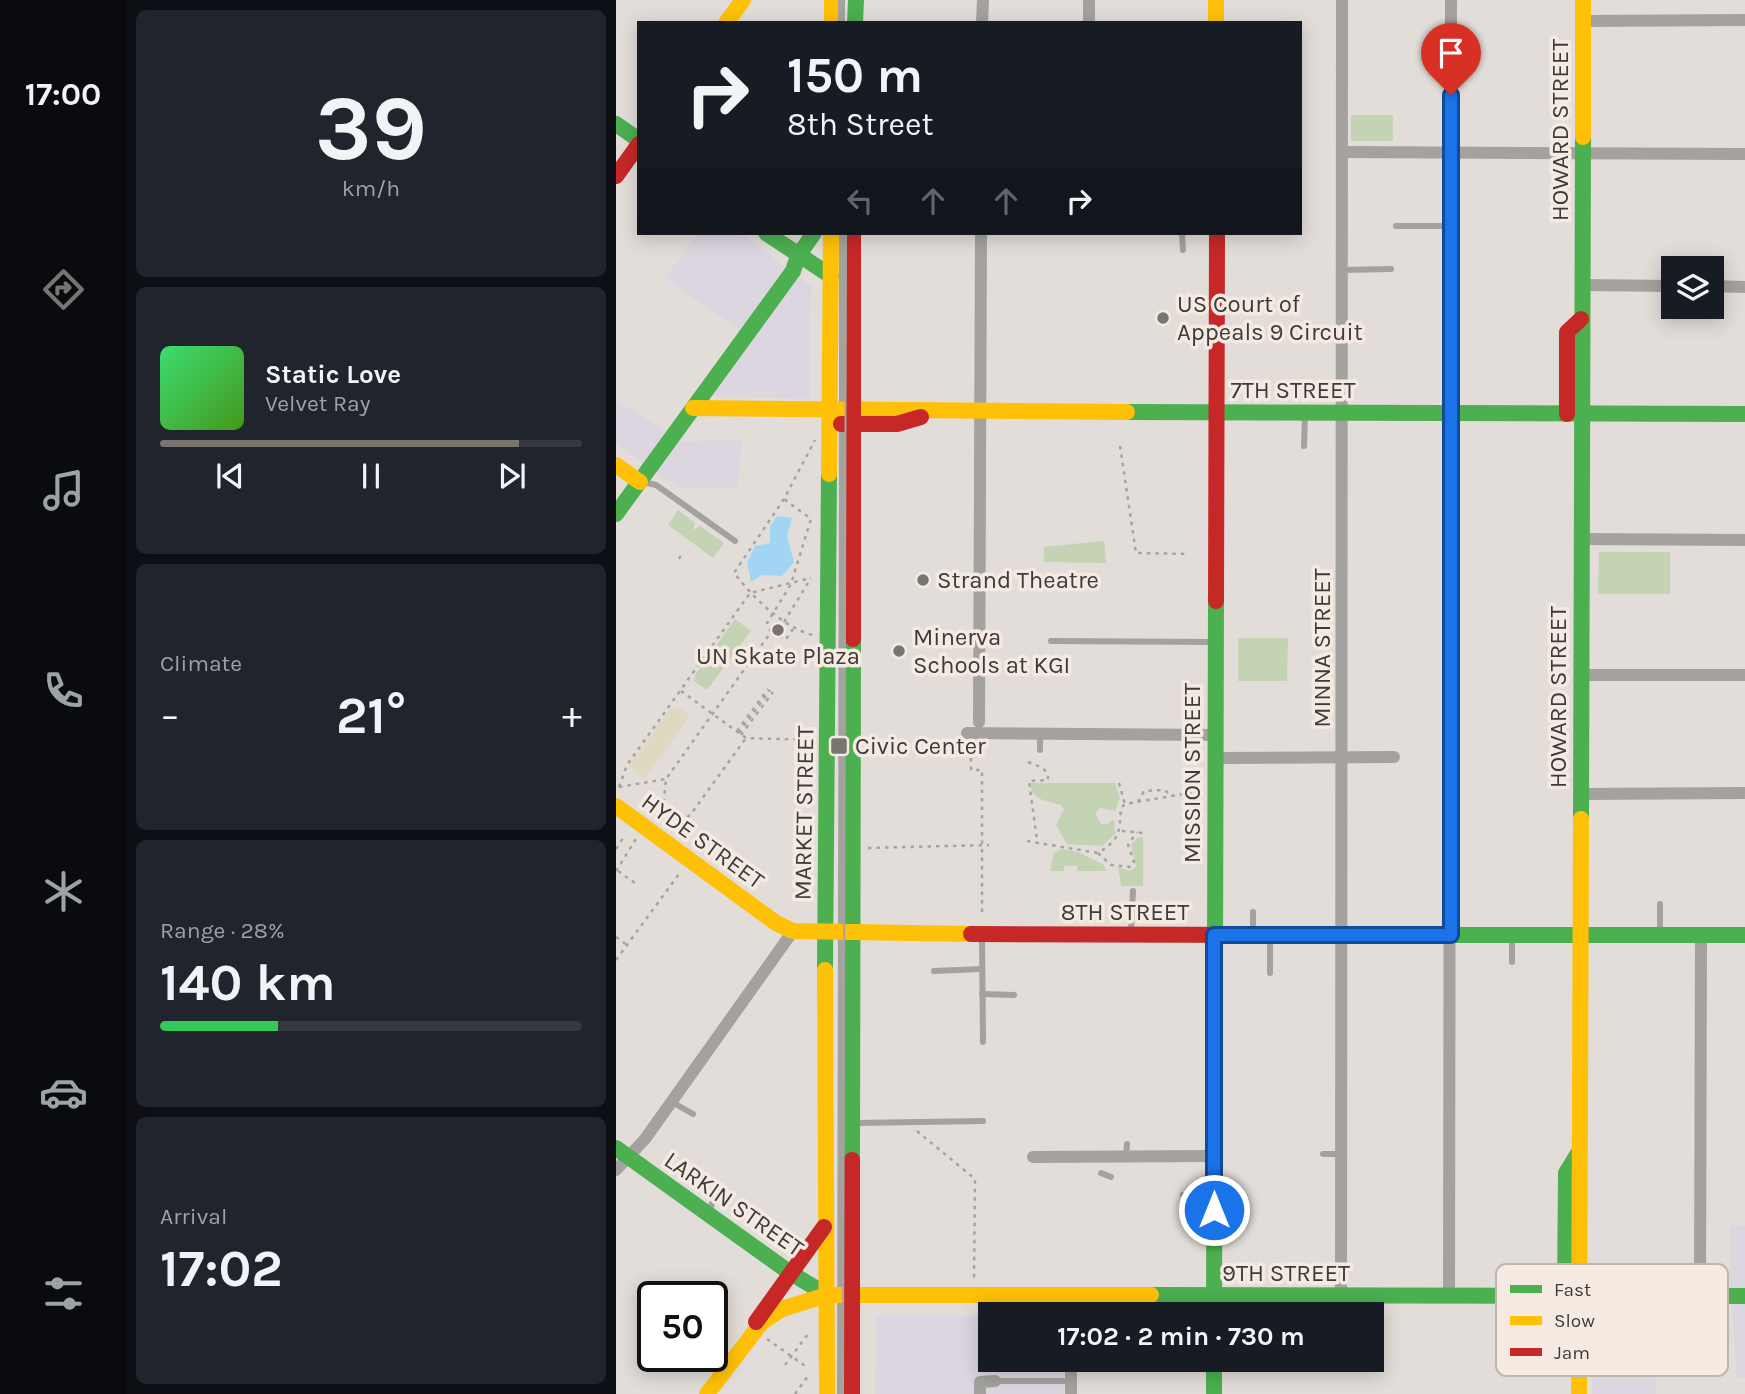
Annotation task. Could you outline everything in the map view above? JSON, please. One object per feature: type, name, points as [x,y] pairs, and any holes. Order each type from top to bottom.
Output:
[{"type":"main road","points":[[727,21],[743,0]]},
{"type":"main road","points":[[832,0],[832,21]]},
{"type":"main road","points":[[855,21],[856,0]]},
{"type":"main road","points":[[1216,0],[1216,21]]},
{"type":"main road","name":"HOWARD STREET","points":[[1574,1264],[1580,1151],[1581,794],[1581,539],[1574,414],[1582,285],[1583,0]]},
{"type":"main road","points":[[616,124],[637,140]]},
{"type":"main road","points":[[616,176],[637,145]]},
{"type":"main road","points":[[769,235],[798,256],[842,276]]},
{"type":"main road","points":[[616,514],[793,271],[798,256],[813,235]]},
{"type":"main road","name":"MARKET STREET","points":[[832,235],[842,276]]},
{"type":"main road","name":"MARKET STREET","points":[[852,235],[842,276],[840,934],[824,1227],[839,1296],[852,1394]]},
{"type":"main road","name":"MISSION STREET","points":[[1214,1302],[1217,235]]},
{"type":"main road","name":"7TH STREET","points":[[693,408],[842,417],[897,424],[938,412],[1745,414]]},
{"type":"main road","name":"MARKET STREET","points":[[827,1394],[839,1296],[850,1123],[840,934],[852,907],[842,417]]},
{"type":"main road","points":[[616,465],[640,482]]},
{"type":"main road","name":"HYDE STREET","points":[[616,806],[776,923],[793,931],[840,934]]},
{"type":"main road","name":"8TH STREET","points":[[840,934],[1745,936]]},
{"type":"main road","name":"LARKIN STREET","points":[[622,1153],[789,1272],[839,1296]]},
{"type":"main road","points":[[707,1394],[740,1349],[789,1272],[824,1227]]},
{"type":"main road","name":"9TH STREET","points":[[839,1296],[1496,1295]]},
{"type":"main road","points":[[740,1349],[773,1314],[839,1296]]},
{"type":"main road","points":[[1214,1372],[1214,1394]]},
{"type":"main road","name":"HOWARD STREET","points":[[1578,1376],[1579,1394]]},
{"type":"street","points":[[982,21],[983,0]]},
{"type":"street","points":[[1089,0],[1089,21]]},
{"type":"street","name":"MINNA STREET","points":[[1341,1296],[1343,757],[1348,725],[1343,413],[1342,0]]},
{"type":"street","points":[[1449,1295],[1451,0]]},
{"type":"street","points":[[1583,21],[1745,20]]},
{"type":"street","points":[[1342,152],[1745,154]]},
{"type":"street","points":[[979,722],[981,235]]},
{"type":"street","points":[[1582,285],[1661,286]]},
{"type":"street","points":[[1724,286],[1745,286]]},
{"type":"street","points":[[1581,539],[1745,540]]},
{"type":"street","points":[[1581,675],[1745,675]]},
{"type":"street","points":[[967,733],[1214,735]]},
{"type":"street","points":[[1215,758],[1394,757]]},
{"type":"street","points":[[1581,794],[1745,793]]},
{"type":"street","points":[[616,1170],[622,1153],[672,1102],[793,931]]},
{"type":"street","points":[[1700,1264],[1701,935]]},
{"type":"street","points":[[1033,1157],[1126,1150],[1214,1156]]},
{"type":"street","points":[[1071,1296],[1071,1302]]},
{"type":"street","points":[[980,1394],[980,1382],[995,1381]]},
{"type":"lane","points":[[842,0],[842,21]]},
{"type":"lane","points":[[1396,226],[1450,226]]},
{"type":"lane","name":"MARKET STREET","points":[[842,235],[842,276]]},
{"type":"lane","points":[[1182,235],[1182,250]]},
{"type":"lane","points":[[1343,270],[1391,269]]},
{"type":"lane","points":[[1304,446],[1305,413]]},
{"type":"lane","points":[[640,482],[656,485],[735,541]]},
{"type":"lane","points":[[1051,641],[1215,642]]},
{"type":"lane","points":[[1040,735],[1040,750]]},
{"type":"lane","points":[[1131,934],[1133,891]]},
{"type":"lane","points":[[1660,904],[1660,936]]},
{"type":"lane","points":[[1253,912],[1253,935]]},
{"type":"lane","name":"MARKET STREET","points":[[840,934],[840,1394]]},
{"type":"lane","points":[[982,934],[983,1042]]},
{"type":"lane","points":[[1270,935],[1270,973]]},
{"type":"lane","points":[[1512,962],[1513,935]]},
{"type":"lane","points":[[934,971],[982,969]]},
{"type":"lane","points":[[982,995],[1014,995]]},
{"type":"lane","points":[[672,1102],[693,1114]]},
{"type":"lane","points":[[850,1123],[983,1121]]},
{"type":"lane","points":[[1323,1154],[1342,1154]]},
{"type":"lane","points":[[1101,1173],[1111,1177]]},
{"type":"lane","points":[[709,1214],[719,1184]]},
{"type":"lane","points":[[1183,1195],[1214,1194]]},
{"type":"lane","points":[[995,1381],[1071,1387]]},
{"type":"path","points":[[812,440],[784,499],[734,573],[750,593],[784,622],[793,629],[812,635]]},
{"type":"path","points":[[1120,446],[1136,553],[1188,554]]},
{"type":"path","points":[[784,499],[811,519],[791,584],[767,623],[771,632],[786,639],[793,629]]},
{"type":"path","points":[[679,559],[684,552]]},
{"type":"path","points":[[666,779],[618,788],[627,765],[750,593],[811,578],[784,622]]},
{"type":"path","points":[[662,819],[666,779],[771,632]]},
{"type":"path","points":[[739,733],[770,690]]},
{"type":"path","points":[[681,691],[746,738],[811,740]]},
{"type":"path","points":[[674,828],[691,814],[746,738]]},
{"type":"path","points":[[971,758],[971,770],[982,770],[982,912]]},
{"type":"path","points":[[1028,762],[1043,768],[1048,775],[1048,780],[1029,781],[1037,840]]},
{"type":"path","points":[[1119,783],[1125,804]]},
{"type":"path","points":[[1138,802],[1144,791],[1164,790],[1173,796]]},
{"type":"path","points":[[1098,853],[1115,840],[1120,831],[1121,808],[1125,804],[1173,796],[1186,791],[1215,791]]},
{"type":"path","points":[[1120,831],[1143,833]]},
{"type":"path","points":[[1027,841],[1037,840],[1098,853],[1111,865],[1127,867],[1133,864],[1128,845],[1137,832]]},
{"type":"path","points":[[616,849],[625,835]]},
{"type":"path","points":[[635,883],[616,870],[636,843]]},
{"type":"path","points":[[869,848],[989,845]]},
{"type":"path","points":[[1111,865],[1111,871]]},
{"type":"path","points":[[616,959],[679,874]]},
{"type":"path","points":[[616,938],[627,945]]},
{"type":"path","points":[[914,1129],[975,1179],[974,1297]]},
{"type":"path","points":[[785,1365],[808,1334]]},
{"type":"path","points":[[767,1339],[808,1368]]},
{"type":"path","points":[[795,1394],[808,1376]]},
{"type":"shaded area","points":[[697,235],[743,235],[811,286],[809,399],[712,396],[752,338],[665,278]]},
{"type":"shaded area","points":[[616,400],[683,442],[742,439],[738,487],[680,488],[616,444]]},
{"type":"shaded area","points":[[1731,1226],[1745,1226],[1745,1378],[1737,1378],[1730,1279]]},
{"type":"shaded area","points":[[876,1315],[978,1316],[978,1372],[1064,1372],[1064,1394],[875,1394]]},
{"type":"shaded area","points":[[1592,1376],[1656,1376],[1656,1394],[1592,1394]]},
{"type":"green space","points":[[1351,115],[1393,115],[1393,141],[1351,141]]},
{"type":"green space","points":[[678,510],[695,523],[693,530],[700,526],[724,543],[713,558],[668,525]]},
{"type":"green space","points":[[1104,541],[1106,563],[1044,562],[1044,547]]},
{"type":"green space","points":[[1599,552],[1670,552],[1670,594],[1598,594]]},
{"type":"green space","points":[[735,619],[751,631],[707,690],[694,681],[695,675]]},
{"type":"green space","points":[[1238,638],[1288,638],[1287,681],[1238,681]]},
{"type":"green space","points":[[1030,783],[1115,783],[1120,798],[1115,811],[1100,808],[1095,814],[1101,824],[1108,824],[1114,819],[1115,834],[1102,846],[1067,844],[1056,825],[1064,809],[1061,805],[1040,799],[1032,792]]},
{"type":"green space","points":[[1138,837],[1143,837],[1143,886],[1121,886],[1118,867],[1131,871],[1136,866],[1131,845]]},
{"type":"green space","points":[[1062,849],[1078,852],[1104,865],[1106,871],[1077,871],[1077,866],[1064,866],[1064,871],[1050,871],[1054,853]]},
{"type":"sand","points":[[676,706],[690,716],[645,778],[629,766],[670,709]]},
{"type":"water","points":[[777,516],[792,518],[787,536],[794,562],[782,576],[762,575],[751,582],[747,562],[755,546],[770,543],[770,527]]},
{"type":"tram line","points":[[839,0],[839,21]]},
{"type":"tram line","points":[[843,1394],[846,235]]},
{"type":"traffic: fast","points":[[855,21],[856,0]]},
{"type":"traffic: fast","points":[[616,124],[637,139]]},
{"type":"traffic: fast","points":[[1581,819],[1583,137]]},
{"type":"traffic: fast","points":[[769,235],[831,276]]},
{"type":"traffic: fast","points":[[616,514],[793,271],[798,256],[813,235]]},
{"type":"traffic: fast","points":[[1127,412],[1745,414]]},
{"type":"traffic: fast","points":[[825,970],[829,474]]},
{"type":"traffic: fast","points":[[1214,1302],[1216,601]]},
{"type":"traffic: fast","points":[[852,1160],[853,639]]},
{"type":"traffic: fast","points":[[1309,935],[1745,935]]},
{"type":"traffic: fast","points":[[616,1148],[789,1272],[827,1295]]},
{"type":"traffic: fast","points":[[1565,1264],[1566,1173],[1579,1152]]},
{"type":"traffic: fast","points":[[1151,1295],[1496,1296]]},
{"type":"traffic: fast","points":[[1728,1296],[1745,1296]]},
{"type":"traffic: fast","points":[[1214,1372],[1214,1394]]},
{"type":"traffic: slow","points":[[727,21],[743,0]]},
{"type":"traffic: slow","points":[[832,0],[832,21]]},
{"type":"traffic: slow","points":[[1216,0],[1216,21]]},
{"type":"traffic: slow","points":[[1583,0],[1583,137]]},
{"type":"traffic: slow","points":[[829,474],[831,235]]},
{"type":"traffic: slow","points":[[693,408],[1127,412]]},
{"type":"traffic: slow","points":[[616,465],[640,482]]},
{"type":"traffic: slow","points":[[616,806],[776,923],[793,931],[971,934]]},
{"type":"traffic: slow","points":[[1579,1264],[1581,819]]},
{"type":"traffic: slow","points":[[825,970],[827,1394]]},
{"type":"traffic: slow","points":[[707,1394],[762,1322],[782,1309],[827,1295],[1151,1295]]},
{"type":"traffic: slow","points":[[1579,1376],[1579,1394]]},
{"type":"traffic: jam","points":[[616,176],[637,147]]},
{"type":"traffic: jam","points":[[853,235],[853,639]]},
{"type":"traffic: jam","points":[[1216,601],[1217,235]]},
{"type":"traffic: jam","points":[[1567,414],[1567,332],[1581,319]]},
{"type":"traffic: jam","points":[[841,424],[897,424],[921,417]]},
{"type":"traffic: jam","points":[[971,934],[1309,935]]},
{"type":"traffic: jam","points":[[852,1160],[852,1394]]},
{"type":"traffic: jam","points":[[756,1322],[824,1227]]},
{"type":"place","name":"US Court of Appeals 9 Circuit","points":[[1163,318]]},
{"type":"place","name":"Strand Theatre","points":[[923,580]]},
{"type":"place","name":"UN Skate Plaza","points":[[778,630]]},
{"type":"place","name":"Minerva Schools at KGI","points":[[899,651]]},
{"type":"place","name":"Civic Center","points":[[839,746]]},
{"type":"route","points":[[1214,1210],[1214,935],[1451,935],[1451,95]]}]
